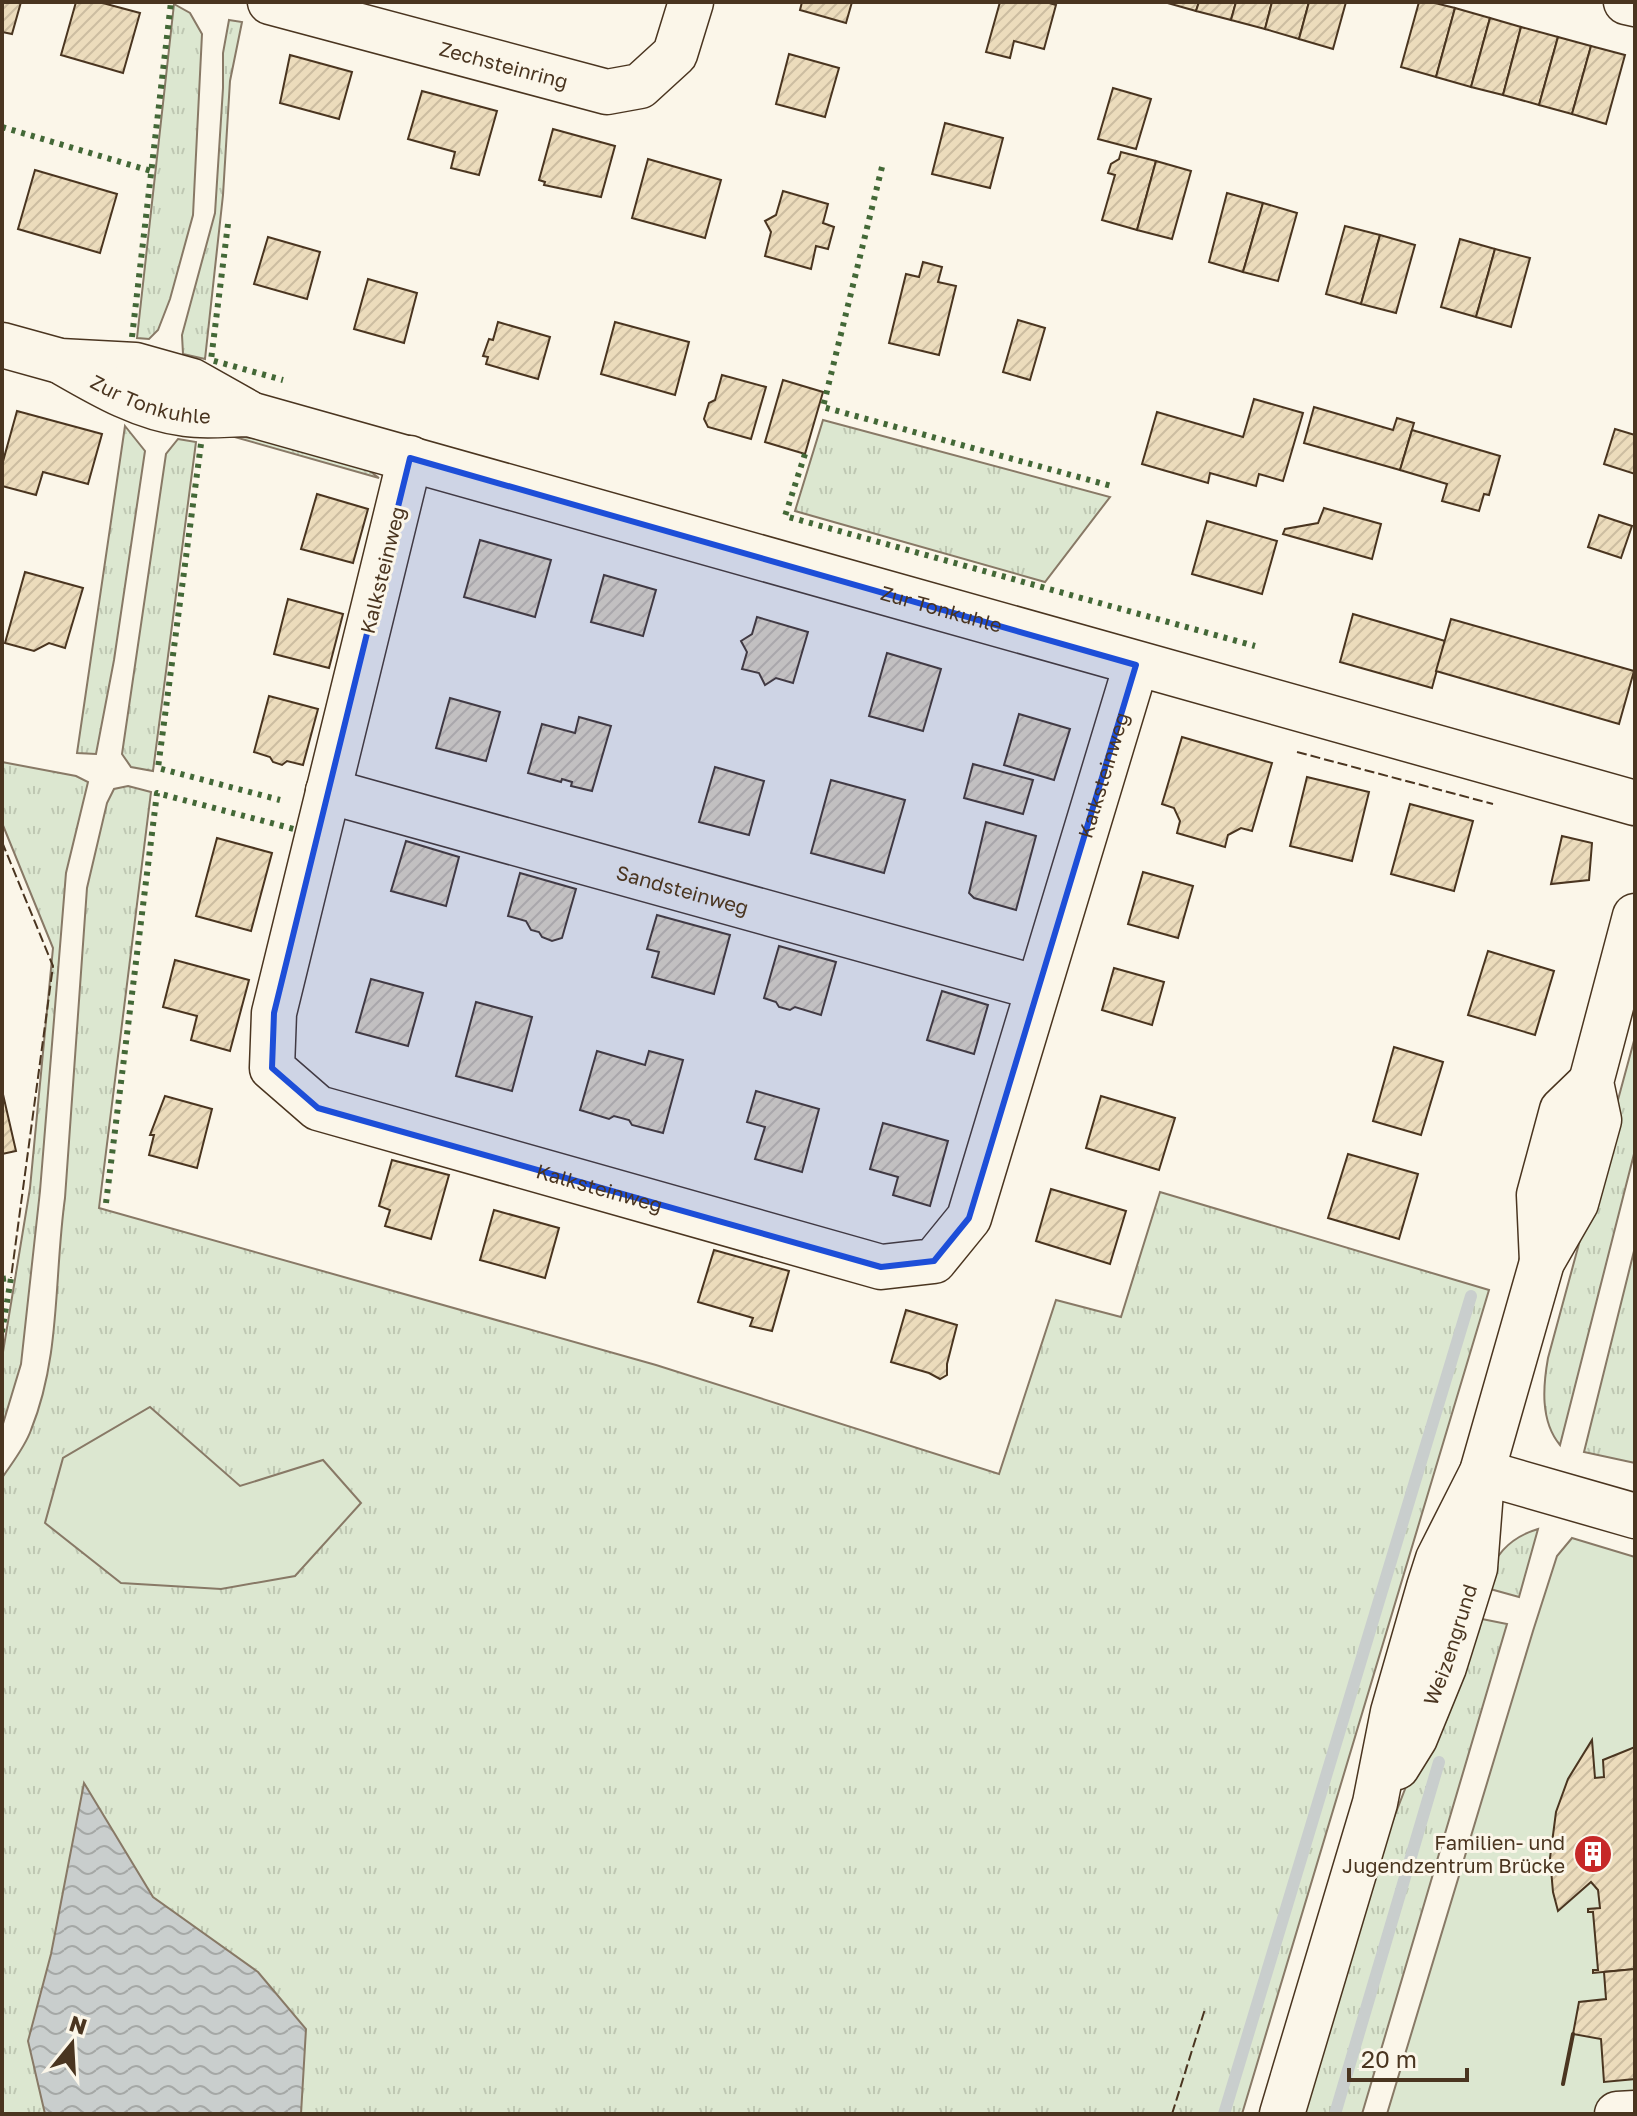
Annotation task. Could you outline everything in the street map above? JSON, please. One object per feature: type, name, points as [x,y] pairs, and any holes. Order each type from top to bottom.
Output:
[{"type":"street","name":"Zechsteinring","points":[[270,2],[607,92],[640,86],[675,54],[691,2]]},
{"type":"street","points":[[1626,2],[1635,4]]},
{"type":"street","name":"Zur Tonkuhle","points":[[2,345],[60,361],[122,396],[157,407],[187,414],[249,414],[1635,803]]},
{"type":"street","name":"Kalksteinweg","points":[[410,458],[274,1013],[272,1068],[318,1108],[881,1267],[934,1261],[969,1218],[1136,665]]},
{"type":"street","name":"Sandsteinweg","points":[[328,791],[1038,988]]},
{"type":"street","name":"Weizengrund","points":[[1282,2114],[1375,1803],[1415,1738],[1444,1667],[1475,1568],[1482,1472],[1542,1262],[1539,1195],[1562,1110],[1591,1082],[1635,916]]},
{"type":"street","points":[[1482,1472],[1635,1516]]},
{"type":"street","points":[[1617,2114],[1635,2113]]},
{"type":"highlighted area","points":[[410,458],[1136,665],[969,1218],[934,1261],[881,1267],[318,1108],[272,1068],[274,1013]]},
{"type":"green space","points":[[174,4],[190,13],[202,34],[193,215],[170,299],[158,330],[149,339],[137,338]]},
{"type":"green space","points":[[229,20],[242,22],[230,81],[223,195],[205,359],[183,354],[182,335],[215,213],[223,53]]},
{"type":"green space","points":[[823,420],[1110,497],[1045,582],[795,511]]},
{"type":"green space","points":[[125,426],[145,451],[114,660],[96,754],[77,753]]},
{"type":"green space","points":[[224,434],[298,445],[359,463],[379,478]]},
{"type":"green space","points":[[178,439],[196,442],[153,771],[131,767],[122,754],[166,454]]},
{"type":"green space","points":[[2,762],[76,776],[88,782],[66,873],[40,1191],[21,1364],[2,1427],[2,1358],[30,1188],[53,948],[2,823]]},
{"type":"green space","points":[[128,786],[151,792],[99,1208],[656,1365],[999,1474],[1056,1300],[1121,1317],[1160,1192],[1489,1290],[1242,2114],[2,2114],[2,1478],[28,1436],[41,1402],[47,1374],[65,1198],[87,888],[107,803],[114,789]]},
{"type":"green space","points":[[1635,1037],[1635,1150],[1560,1445],[1546,1414],[1544,1392],[1548,1358]]},
{"type":"green space","points":[[1635,1247],[1635,1463],[1584,1452]]},
{"type":"green space","points":[[150,1407],[240,1486],[323,1460],[361,1503],[295,1576],[221,1589],[121,1583],[45,1523],[63,1458]]},
{"type":"green space","points":[[1538,1529],[1519,1597],[1483,1587],[1503,1550],[1518,1538]]},
{"type":"green space","points":[[1572,1538],[1635,1557],[1635,2114],[1387,2114],[1557,1556]]},
{"type":"green space","points":[[1472,1617],[1507,1624],[1362,2114],[1303,2114],[1386,1838]]},
{"type":"water","points":[[84,1783],[153,1897],[258,1972],[306,2029],[301,2114],[45,2114],[28,2041],[51,1954]]},
{"type":"building","points":[[2,2],[21,2],[12,34],[2,32]]},
{"type":"building","points":[[76,2],[99,2],[140,13],[123,73],[61,55]]},
{"type":"building","points":[[802,2],[852,2],[846,23],[800,10]]},
{"type":"building","points":[[1000,2],[1046,2],[1056,5],[1044,49],[1014,41],[1010,58],[986,52]]},
{"type":"building","points":[[1164,2],[1199,2],[1196,11]]},
{"type":"building","points":[[1199,2],[1236,2],[1231,20],[1196,11]]},
{"type":"building","points":[[1236,2],[1272,2],[1265,29],[1231,20]]},
{"type":"building","points":[[1272,2],[1309,2],[1299,39],[1265,29]]},
{"type":"building","points":[[1309,2],[1346,2],[1333,49],[1299,39]]},
{"type":"building","points":[[1419,2],[1455,8],[1436,77],[1401,67]]},
{"type":"building","points":[[1455,8],[1490,18],[1471,87],[1436,77]]},
{"type":"building","points":[[1490,18],[1521,27],[1503,95],[1471,87]]},
{"type":"building","points":[[1521,27],[1558,37],[1539,105],[1503,95]]},
{"type":"building","points":[[1558,37],[1591,46],[1572,114],[1539,105]]},
{"type":"building","points":[[1591,46],[1625,55],[1606,124],[1572,114]]},
{"type":"building","points":[[789,54],[839,68],[825,117],[776,104]]},
{"type":"building","points":[[290,55],[352,72],[339,119],[280,103]]},
{"type":"building","points":[[1113,88],[1151,99],[1136,149],[1098,139]]},
{"type":"building","points":[[422,91],[497,111],[479,175],[451,168],[455,152],[408,139]]},
{"type":"building","points":[[945,123],[1003,138],[990,188],[932,174]]},
{"type":"building","points":[[553,129],[615,146],[601,197],[544,185],[545,182],[539,180]]},
{"type":"building","points":[[1121,152],[1156,161],[1137,230],[1102,220],[1115,175],[1108,173]]},
{"type":"building","points":[[648,159],[721,180],[705,238],[632,218]]},
{"type":"building","points":[[1156,161],[1191,171],[1172,239],[1137,230]]},
{"type":"building","points":[[35,170],[117,194],[100,253],[18,229]]},
{"type":"building","points":[[783,191],[828,204],[823,223],[834,227],[828,249],[816,246],[811,269],[765,256],[771,232],[765,221],[776,215]]},
{"type":"building","points":[[1227,193],[1263,203],[1243,272],[1209,262]]},
{"type":"building","points":[[1263,203],[1297,213],[1278,281],[1243,272]]},
{"type":"building","points":[[1345,226],[1380,235],[1361,304],[1326,294]]},
{"type":"building","points":[[1380,235],[1415,245],[1396,313],[1361,304]]},
{"type":"building","points":[[268,237],[320,252],[307,299],[254,284]]},
{"type":"building","points":[[1460,239],[1495,249],[1476,317],[1441,307]]},
{"type":"building","points":[[1495,249],[1530,258],[1511,327],[1476,317]]},
{"type":"building","points":[[923,262],[942,267],[938,282],[956,286],[939,355],[889,343],[906,274],[919,277]]},
{"type":"building","points":[[368,279],[417,293],[404,343],[354,329]]},
{"type":"building","points":[[1018,320],[1045,328],[1030,380],[1003,372]]},
{"type":"building","points":[[498,322],[550,337],[538,379],[486,364],[488,357],[483,356],[489,339],[493,340]]},
{"type":"building","points":[[615,322],[689,342],[675,395],[601,374]]},
{"type":"building","points":[[722,375],[766,387],[751,439],[708,427],[704,419],[709,403],[715,400]]},
{"type":"building","points":[[783,380],[823,392],[805,454],[765,442]]},
{"type":"building","points":[[1254,399],[1303,413],[1283,481],[1259,474],[1256,486],[1210,473],[1208,483],[1142,464],[1157,412],[1243,437]]},
{"type":"building","points":[[1314,407],[1393,430],[1397,418],[1414,423],[1400,470],[1304,443]]},
{"type":"building","points":[[17,411],[102,434],[88,484],[43,472],[36,495],[2,486],[2,465]]},
{"type":"building","points":[[1615,429],[1635,435],[1635,474],[1604,464]]},
{"type":"building","points":[[1412,430],[1500,456],[1489,495],[1484,494],[1479,511],[1442,501],[1447,484],[1400,470]]},
{"type":"building","points":[[317,494],[368,509],[353,563],[301,549]]},
{"type":"building","points":[[1324,508],[1381,524],[1372,559],[1283,534],[1285,529],[1318,523]]},
{"type":"building","points":[[1599,515],[1632,526],[1621,558],[1588,547]]},
{"type":"building","points":[[1207,521],[1277,541],[1262,594],[1192,574]]},
{"type":"building","points":[[480,540],[551,560],[535,617],[464,597]]},
{"type":"building","points":[[25,572],[83,588],[65,648],[49,643],[34,651],[5,643]]},
{"type":"building","points":[[604,575],[656,590],[643,636],[591,622]]},
{"type":"building","points":[[288,599],[343,614],[329,668],[274,654]]},
{"type":"building","points":[[1353,614],[1445,641],[1432,688],[1340,662]]},
{"type":"building","points":[[757,617],[808,632],[793,683],[776,678],[765,685],[759,673],[742,669],[747,652],[741,641],[752,634]]},
{"type":"building","points":[[1451,619],[1634,671],[1619,724],[1436,671]]},
{"type":"building","points":[[887,653],[941,669],[923,731],[869,716]]},
{"type":"building","points":[[269,696],[318,709],[303,765],[287,761],[282,765],[254,752]]},
{"type":"building","points":[[450,698],[500,712],[486,761],[436,748]]},
{"type":"building","points":[[1019,714],[1070,729],[1054,780],[1004,765]]},
{"type":"building","points":[[579,717],[611,726],[592,791],[571,786],[572,782],[562,779],[561,782],[528,773],[542,724],[575,733]]},
{"type":"building","points":[[1182,737],[1272,763],[1252,831],[1241,828],[1228,835],[1225,847],[1177,833],[1180,821],[1174,808],[1162,804]]},
{"type":"building","points":[[973,764],[1033,780],[1023,814],[964,798]]},
{"type":"building","points":[[715,767],[764,781],[749,835],[699,822]]},
{"type":"building","points":[[1307,777],[1369,792],[1352,861],[1290,846]]},
{"type":"building","points":[[831,780],[905,800],[884,873],[811,853]]},
{"type":"building","points":[[1410,804],[1473,821],[1454,891],[1391,874]]},
{"type":"building","points":[[986,822],[1036,836],[1016,910],[974,898],[969,893]]},
{"type":"building","points":[[1562,836],[1592,843],[1589,880],[1551,884]]},
{"type":"building","points":[[217,838],[272,853],[251,931],[196,916]]},
{"type":"building","points":[[406,841],[459,857],[446,906],[391,891]]},
{"type":"building","points":[[1143,872],[1193,886],[1178,938],[1128,924]]},
{"type":"building","points":[[520,873],[576,889],[562,938],[552,941],[542,937],[539,932],[531,930],[526,921],[508,916]]},
{"type":"building","points":[[657,915],[730,935],[714,994],[652,977],[659,952],[647,949]]},
{"type":"building","points":[[779,946],[836,962],[821,1015],[795,1007],[790,1010],[779,1007],[776,1002],[764,998]]},
{"type":"building","points":[[1488,951],[1554,971],[1535,1035],[1468,1015]]},
{"type":"building","points":[[175,960],[249,980],[230,1051],[191,1040],[197,1016],[163,1007]]},
{"type":"building","points":[[1114,968],[1164,982],[1152,1025],[1102,1010]]},
{"type":"building","points":[[371,979],[423,993],[408,1046],[356,1032]]},
{"type":"building","points":[[942,991],[988,1005],[974,1054],[927,1040]]},
{"type":"building","points":[[476,1002],[532,1017],[512,1091],[456,1076]]},
{"type":"building","points":[[1394,1047],[1443,1062],[1421,1135],[1373,1121]]},
{"type":"building","points":[[597,1051],[645,1065],[649,1051],[683,1060],[663,1133],[632,1125],[629,1120],[614,1116],[609,1119],[580,1110]]},
{"type":"building","points":[[2,1090],[16,1151],[2,1154]]},
{"type":"building","points":[[756,1091],[819,1109],[802,1172],[755,1159],[765,1127],[747,1122]]},
{"type":"building","points":[[165,1096],[212,1109],[197,1168],[149,1155],[154,1135],[150,1135]]},
{"type":"building","points":[[1101,1096],[1175,1118],[1159,1170],[1086,1148]]},
{"type":"building","points":[[883,1123],[948,1141],[930,1206],[893,1195],[898,1177],[870,1169]]},
{"type":"building","points":[[1348,1154],[1418,1174],[1399,1239],[1328,1218]]},
{"type":"building","points":[[392,1160],[449,1175],[431,1239],[385,1226],[390,1210],[379,1206]]},
{"type":"building","points":[[1051,1189],[1126,1211],[1110,1264],[1036,1241]]},
{"type":"building","points":[[494,1210],[559,1228],[545,1278],[480,1260]]},
{"type":"building","points":[[714,1250],[789,1271],[772,1331],[750,1326],[753,1318],[698,1302]]},
{"type":"building","points":[[906,1310],[957,1325],[947,1375],[940,1379],[891,1362]]},
{"type":"building","name":"Familien- und Jugendzentrum Brücke","points":[[1592,1740],[1595,1778],[1604,1777],[1603,1760],[1635,1747],[1635,1969],[1593,1973],[1593,1970],[1598,1970],[1593,1912],[1588,1912],[1588,1909],[1600,1908],[1598,1890],[1591,1882],[1558,1911],[1550,1858],[1556,1812],[1568,1779]]},
{"type":"building","points":[[1635,1969],[1635,2079],[1604,2082],[1601,2039],[1573,2034],[1579,2002],[1606,1999],[1604,1972]]},
{"type":"waterway","points":[[1224,2114],[1471,1296]]},
{"type":"waterway","points":[[1335,2114],[1439,1762]]},
{"type":"hedge","points":[[132,337],[171,2]]},
{"type":"hedge","points":[[2,127],[151,171]]},
{"type":"hedge","points":[[882,167],[823,407],[1115,487]]},
{"type":"hedge","points":[[228,224],[211,360],[283,380]]},
{"type":"hedge","points":[[201,444],[158,768],[280,800]]},
{"type":"hedge","points":[[805,454],[785,516],[1255,646]]},
{"type":"hedge","points":[[106,1203],[157,793],[294,829]]},
{"type":"hedge","points":[[2,1279],[11,1278],[2,1332]]},
{"type":"fence","points":[[1297,752],[1493,804]]},
{"type":"fence","points":[[2,842],[53,966],[11,1278]]},
{"type":"fence","points":[[1172,2114],[1205,2009]]},
{"type":"wall","points":[[1563,2084],[1573,2034]]},
{"type":"place","name":"Familien- und Jugendzentrum Brücke","points":[[1593,1854]]}]
